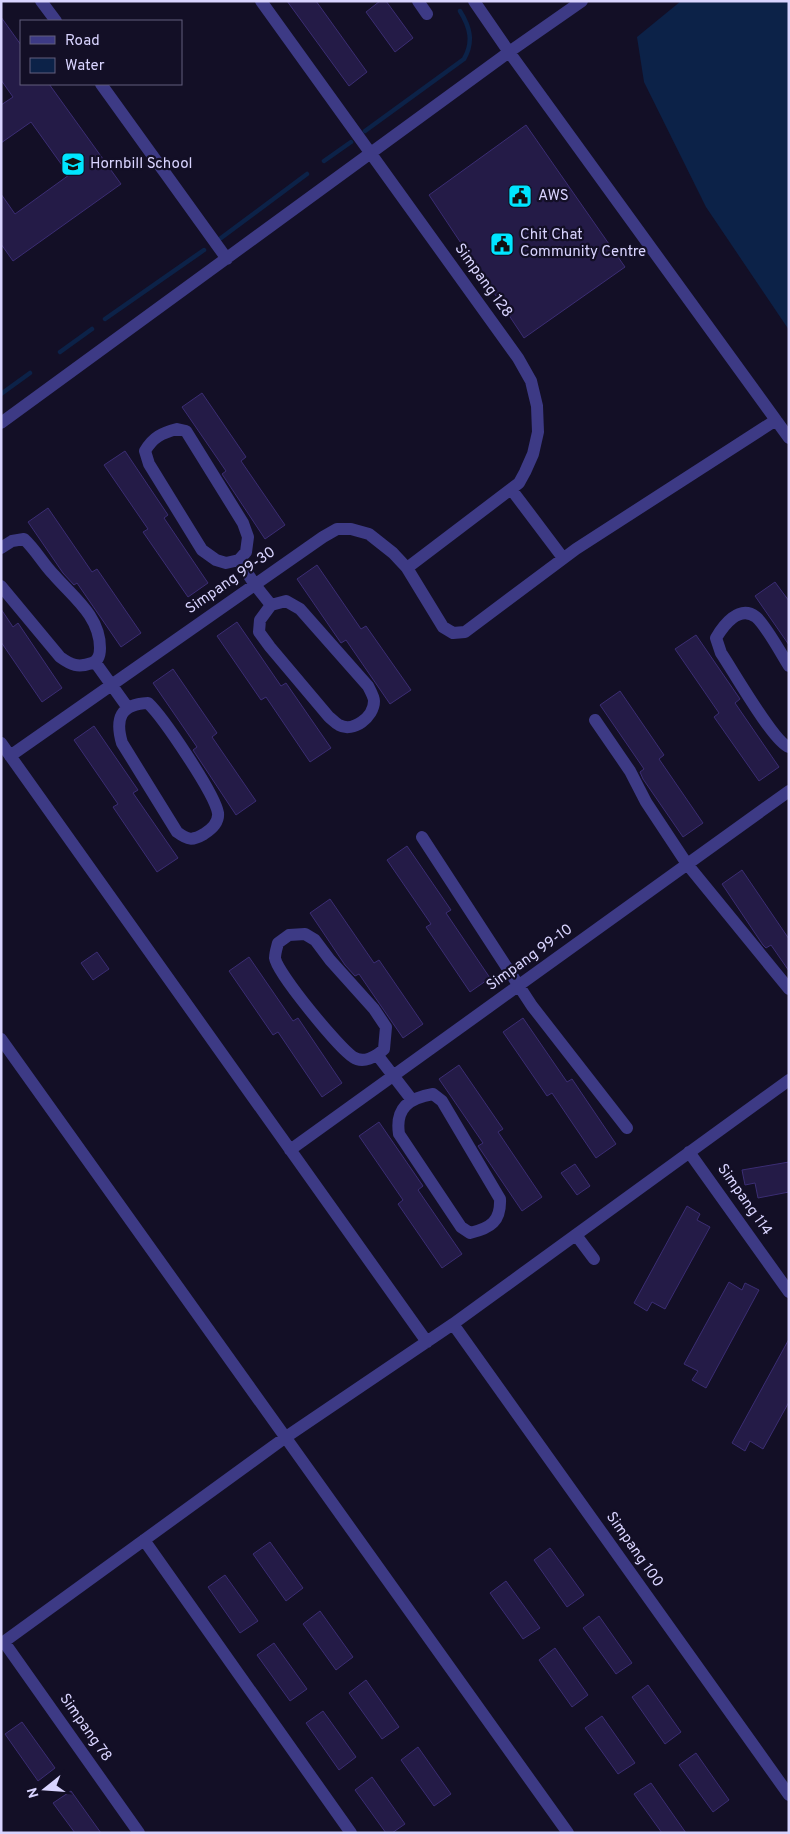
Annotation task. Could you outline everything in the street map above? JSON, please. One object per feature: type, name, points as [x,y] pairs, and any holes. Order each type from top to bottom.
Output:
[{"type":"street","points":[[41,1],[55,20]]},
{"type":"street","name":"Simpang 128","points":[[261,1],[518,358],[531,381],[537,406],[538,432],[532,454],[519,483],[406,568]]},
{"type":"street","points":[[418,1],[427,14]]},
{"type":"street","points":[[474,1],[789,438]]},
{"type":"street","points":[[2,421],[509,52],[582,1]]},
{"type":"street","points":[[102,85],[227,259]]},
{"type":"street","points":[[511,489],[563,558],[776,420]]},
{"type":"street","points":[[177,429],[186,431],[243,523],[248,537],[246,552],[239,560],[226,563],[216,560],[202,550],[149,464],[145,451],[150,442],[163,432],[177,429]]},
{"type":"street","name":"Simpang 99-30","points":[[10,756],[337,529],[351,529],[369,534],[394,554],[406,568],[443,627],[453,634],[465,632],[563,558]]},
{"type":"street","points":[[1,548],[12,541],[24,539],[52,574],[81,604],[91,617],[100,636],[100,655],[95,662],[82,667],[72,666],[60,657],[1,586]]},
{"type":"street","points":[[239,560],[255,585],[272,605]]},
{"type":"street","points":[[286,601],[300,609],[368,686],[374,701],[370,713],[361,723],[349,727],[340,726],[330,717],[270,647],[259,632],[260,620],[272,605],[286,601]]},
{"type":"street","points":[[789,666],[755,617],[745,614],[733,616],[716,638],[721,653],[773,732],[785,746],[789,747]]},
{"type":"street","points":[[95,662],[128,708]]},
{"type":"street","points":[[148,703],[156,710],[213,799],[218,813],[216,824],[198,838],[187,839],[177,832],[122,743],[118,730],[120,716],[128,708],[148,703]]},
{"type":"street","points":[[594,720],[630,771],[646,802],[688,864],[789,989]]},
{"type":"street","points":[[1,743],[427,1342]]},
{"type":"street","name":"Simpang 99-10","points":[[290,1150],[789,791]]},
{"type":"street","points":[[422,837],[518,986],[627,1128]]},
{"type":"street","points":[[305,934],[315,940],[330,960],[374,1009],[386,1027],[384,1049],[378,1056],[364,1060],[354,1058],[320,1023],[279,968],[275,957],[278,943],[289,935],[305,934]]},
{"type":"street","points":[[1,1039],[568,1833]]},
{"type":"street","points":[[378,1056],[412,1100]]},
{"type":"street","points":[[3,1643],[286,1437],[453,1324],[789,1080]]},
{"type":"street","points":[[433,1094],[442,1101],[500,1199],[500,1213],[492,1224],[480,1231],[470,1233],[460,1227],[399,1134],[398,1122],[403,1108],[412,1100],[433,1094]]},
{"type":"street","name":"Simpang 114","points":[[689,1152],[789,1292]]},
{"type":"street","points":[[576,1234],[594,1259]]},
{"type":"street","name":"Simpang 100","points":[[453,1324],[789,1795]]},
{"type":"street","points":[[144,1540],[351,1833]]},
{"type":"street","name":"Simpang 78","points":[[3,1643],[139,1833]]},
{"type":"water","points":[[681,1],[789,1],[789,330],[706,207],[644,82],[637,37]]},
{"type":"building","points":[[287,1],[316,1],[367,72],[349,86]]},
{"type":"building","points":[[380,1],[386,1],[413,38],[395,52],[366,12]]},
{"type":"building","points":[[1,17],[20,44],[20,85],[50,85],[121,184],[13,261],[1,244],[1,194],[15,214],[69,175],[31,122],[1,143],[1,105],[13,97],[1,80]]},
{"type":"building","points":[[526,125],[625,267],[524,338],[429,195]]},
{"type":"building","points":[[202,393],[246,457],[241,461],[285,525],[265,539],[222,474],[226,471],[182,407]]},
{"type":"building","points":[[125,451],[168,515],[164,518],[208,583],[188,597],[143,532],[148,529],[104,465]]},
{"type":"building","points":[[48,508],[92,572],[97,569],[141,633],[121,647],[77,583],[74,585],[63,573],[28,522]]},
{"type":"building","points":[[317,565],[361,629],[366,626],[411,690],[390,704],[346,640],[341,643],[297,579]]},
{"type":"building","points":[[775,582],[789,601],[789,645],[755,596]]},
{"type":"building","points":[[1,609],[13,627],[18,623],[62,688],[42,702],[1,642]]},
{"type":"building","points":[[237,622],[281,686],[286,683],[331,748],[310,762],[266,697],[261,700],[217,636]]},
{"type":"building","points":[[696,635],[740,699],[735,703],[779,767],[759,781],[714,717],[719,713],[675,649]]},
{"type":"building","points":[[173,669],[217,733],[212,737],[256,801],[236,815],[193,750],[197,747],[153,683]]},
{"type":"building","points":[[620,691],[664,755],[659,759],[703,823],[683,837],[643,779],[640,772],[644,769],[600,705]]},
{"type":"building","points":[[94,726],[138,790],[133,793],[178,858],[157,872],[113,807],[118,804],[74,740]]},
{"type":"building","points":[[407,846],[451,910],[446,913],[490,978],[470,992],[426,927],[431,924],[387,860]]},
{"type":"building","points":[[742,870],[789,939],[789,971],[771,945],[766,948],[763,945],[722,884]]},
{"type":"building","points":[[330,899],[374,963],[379,960],[423,1024],[403,1038],[359,974],[355,976],[345,965],[310,913]]},
{"type":"building","points":[[97,952],[109,969],[93,980],[81,963]]},
{"type":"building","points":[[249,957],[293,1021],[298,1018],[342,1083],[322,1097],[278,1032],[273,1035],[229,971]]},
{"type":"building","points":[[523,1018],[567,1082],[572,1079],[616,1144],[596,1158],[552,1093],[547,1096],[503,1032]]},
{"type":"building","points":[[459,1065],[503,1129],[498,1132],[542,1197],[522,1211],[478,1146],[483,1143],[439,1079]]},
{"type":"building","points":[[379,1122],[423,1186],[418,1190],[462,1254],[442,1268],[398,1204],[403,1200],[359,1136]]},
{"type":"building","points":[[789,1162],[789,1192],[758,1198],[755,1183],[745,1185],[742,1170]]},
{"type":"building","points":[[575,1164],[590,1186],[577,1195],[561,1173]]},
{"type":"building","points":[[687,1206],[700,1214],[697,1220],[710,1227],[665,1309],[652,1302],[647,1311],[634,1303]]},
{"type":"building","points":[[729,1282],[742,1290],[745,1283],[759,1290],[706,1388],[692,1380],[698,1371],[684,1364]]},
{"type":"building","points":[[789,1339],[789,1402],[763,1449],[750,1441],[745,1451],[732,1443]]},
{"type":"building","points":[[270,1542],[303,1588],[286,1601],[253,1554]]},
{"type":"building","points":[[550,1548],[584,1595],[567,1607],[534,1560]]},
{"type":"building","points":[[225,1575],[258,1621],[240,1633],[208,1587]]},
{"type":"building","points":[[506,1581],[540,1628],[523,1639],[490,1593]]},
{"type":"building","points":[[320,1611],[353,1657],[336,1670],[303,1624]]},
{"type":"building","points":[[599,1616],[632,1663],[616,1674],[583,1628]]},
{"type":"building","points":[[274,1643],[307,1689],[290,1701],[257,1655]]},
{"type":"building","points":[[555,1648],[588,1695],[572,1707],[539,1660]]},
{"type":"building","points":[[366,1680],[399,1727],[382,1739],[349,1693]]},
{"type":"building","points":[[648,1685],[681,1732],[665,1744],[632,1697]]},
{"type":"building","points":[[323,1711],[356,1757],[339,1770],[306,1723]]},
{"type":"building","points":[[602,1716],[635,1763],[618,1774],[585,1728]]},
{"type":"building","points":[[22,1722],[55,1768],[38,1781],[5,1734]]},
{"type":"building","points":[[418,1747],[451,1794],[434,1806],[401,1760]]},
{"type":"building","points":[[696,1753],[729,1800],[713,1812],[679,1765]]},
{"type":"building","points":[[372,1777],[405,1824],[392,1833],[386,1833],[355,1790]]},
{"type":"building","points":[[651,1783],[686,1833],[662,1833],[634,1794]]},
{"type":"building","points":[[71,1791],[101,1833],[75,1833],[53,1803]]},
{"type":"waterway","points":[[365,131],[464,59],[469,47],[470,35],[460,11]]},
{"type":"waterway","points":[[324,161],[351,142]]},
{"type":"waterway","points":[[221,238],[307,174]]},
{"type":"waterway","points":[[105,319],[204,250]]},
{"type":"waterway","points":[[60,352],[92,329]]},
{"type":"waterway","points":[[1,394],[30,373]]},
{"type":"place","name":"Hornbill School","points":[[73,164]]},
{"type":"place","name":"AWS","points":[[520,196]]},
{"type":"place","name":"Chit Chat Community Centre","points":[[502,244]]}]
